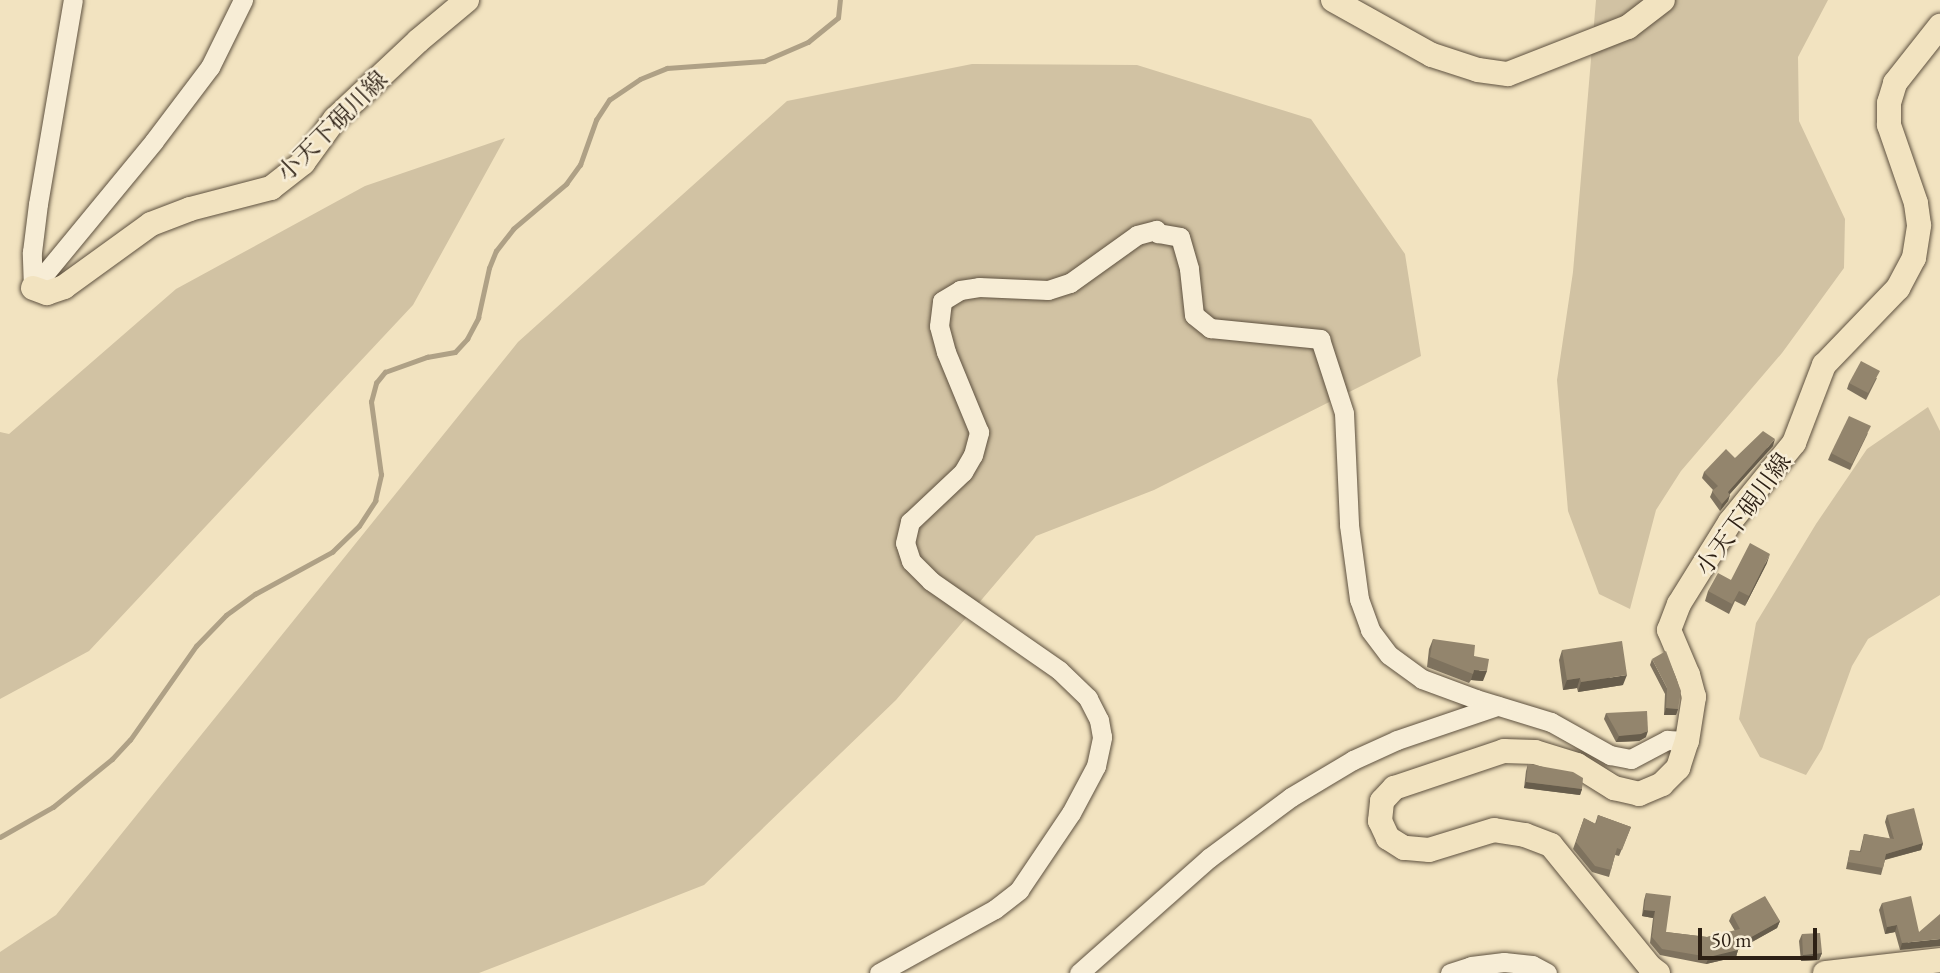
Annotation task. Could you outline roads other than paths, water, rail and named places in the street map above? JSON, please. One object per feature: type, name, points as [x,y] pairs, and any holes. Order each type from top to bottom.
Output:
[{"type":"main road","name":"小天下硯川線","points":[[33,288],[47,293],[65,287],[151,224],[190,209],[271,188],[303,163],[335,119],[418,41],[467,0]]},
{"type":"main road","points":[[1333,0],[1432,55],[1478,70],[1508,74],[1628,27],[1663,0]]},
{"type":"main road","name":"小天下硯川線","points":[[1658,973],[1650,967],[1551,845],[1525,835],[1494,830],[1429,850],[1404,849],[1388,838],[1380,821],[1382,801],[1394,788],[1504,751],[1535,752],[1577,765],[1614,788],[1639,794],[1662,784],[1678,768],[1687,741],[1694,697],[1688,675],[1669,631],[1679,604],[1730,522],[1794,443],[1824,365],[1898,288],[1914,258],[1919,225],[1916,203],[1889,125],[1889,103],[1895,83],[1940,26]]},
{"type":"main road","points":[[1825,973],[1940,960]]},
{"type":"street","points":[[33,288],[33,252],[38,204],[74,0]]},
{"type":"street","points":[[33,288],[154,141],[210,66],[243,0]]},
{"type":"street","points":[[879,973],[995,909],[1019,890],[1077,802],[1096,766],[1102,737],[1099,720],[1087,698],[1059,670],[931,581],[911,561],[905,542],[910,522],[963,471],[973,455],[978,432],[946,352],[939,326],[942,300],[960,290],[979,286],[1048,290],[1070,283],[1137,235],[1156,230],[1158,233],[1180,237],[1189,269],[1194,315],[1210,328],[1320,339],[1345,413],[1349,525],[1359,599],[1370,630],[1389,655],[1422,679],[1551,722],[1611,755],[1631,759],[1667,740],[1687,741]]},
{"type":"street","points":[[1079,973],[1209,858],[1291,797],[1353,760],[1397,740],[1497,706]]},
{"type":"street","points":[[1450,973],[1471,966],[1504,962],[1532,965],[1547,973]]},
{"type":"waterway","points":[[0,837],[53,807],[112,759],[130,740],[196,646],[226,615],[255,594],[332,552],[359,526],[375,501],[381,475],[371,402],[376,383],[385,372],[427,357],[455,352],[467,339],[478,318],[489,268],[496,251],[513,229],[566,184],[580,165],[596,120],[609,100],[640,79],[667,68],[764,61],[808,42],[838,18],[840,0]]}]
